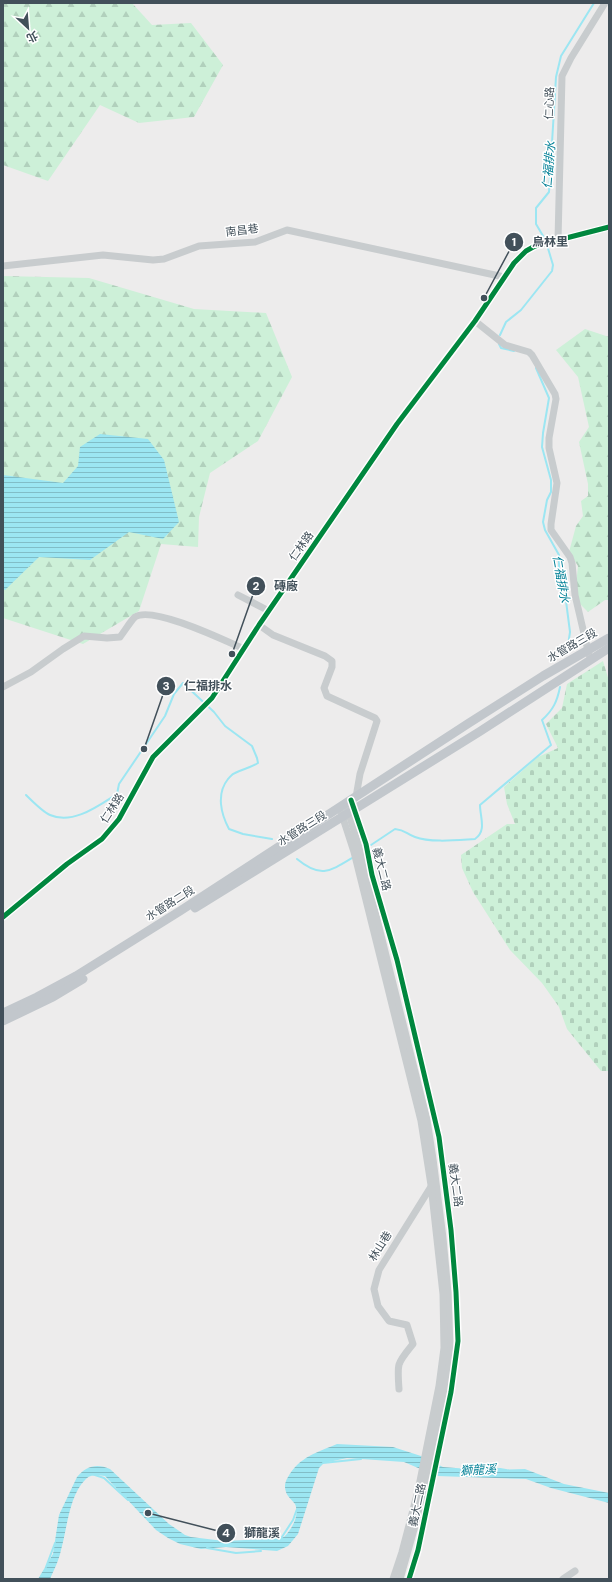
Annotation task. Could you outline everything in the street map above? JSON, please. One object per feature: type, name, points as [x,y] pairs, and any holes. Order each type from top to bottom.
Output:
[{"type":"main road","name":"水管路三段","points":[[348,802],[468,724],[587,650],[609,638]]},
{"type":"main road","name":"水管路三段","points":[[3,1021],[53,997],[479,732],[609,648]]},
{"type":"main road","name":"水管路二段","points":[[3,1013],[76,976],[180,911],[348,802]]},
{"type":"street","name":"仁心路","points":[[554,241],[562,76],[570,58],[605,3]]},
{"type":"street","name":"仁林路","points":[[3,917],[67,864],[102,839],[119,819],[153,757],[212,698],[268,610],[397,424],[475,321],[514,263],[526,252],[542,244],[609,227]]},
{"type":"street","name":"南昌巷","points":[[3,266],[103,255],[153,260],[164,258],[199,246],[255,242],[287,230],[504,277]]},
{"type":"street","points":[[475,321],[505,345],[529,352],[555,394],[556,399],[549,438],[549,448],[557,483],[550,524],[551,530],[570,557],[572,563],[575,595],[590,660]]},
{"type":"street","points":[[238,595],[268,610]]},
{"type":"street","points":[[3,688],[31,672],[84,636],[107,638],[120,636],[135,617],[144,614],[168,619],[204,631],[244,649]]},
{"type":"street","points":[[259,624],[273,635],[325,656],[332,662],[332,667],[324,688],[327,696],[374,718],[377,721],[360,774],[348,802]]},
{"type":"street","name":"義大二路","points":[[348,802],[356,860],[421,1121],[443,1238],[450,1347],[444,1392]]},
{"type":"street","name":"義大二路","points":[[349,813],[366,844],[372,875],[397,960],[439,1137],[452,1230],[458,1334],[444,1392],[424,1493],[400,1579]]},
{"type":"street","points":[[434,1185],[445,1180]]},
{"type":"street","name":"林山巷","points":[[399,1388],[398,1369],[400,1358],[413,1344],[407,1325],[389,1321],[381,1312],[375,1300],[374,1289],[378,1270],[434,1185]]},
{"type":"street","name":"義大二路","points":[[393,1579],[424,1493]]},
{"type":"street","name":"義大二路","points":[[409,1579],[418,1550],[424,1493]]},
{"type":"street","points":[[563,1579],[575,1571]]},
{"type":"green space","points":[[3,3],[132,3],[152,25],[191,23],[223,65],[194,117],[139,123],[100,105],[48,181],[3,165]]},
{"type":"green space","points":[[3,276],[89,278],[194,309],[266,313],[292,377],[258,441],[210,473],[199,517],[198,547],[161,544],[139,611],[83,644],[3,618]]},
{"type":"green space","points":[[585,329],[609,337],[609,600],[605,600],[588,612],[580,604],[576,585],[578,566],[569,552],[576,526],[583,516],[581,501],[588,496],[588,484],[579,442],[589,427],[578,377],[556,350]]},
{"type":"green space","points":[[603,661],[609,681],[609,1071],[601,1071],[567,1029],[559,1007],[542,983],[510,950],[473,892],[462,868],[461,855],[507,824],[515,824],[507,804],[504,787],[538,757],[558,748],[546,724],[562,708],[567,684]]},
{"type":"water","points":[[100,434],[148,439],[164,460],[179,522],[163,539],[129,532],[90,560],[39,557],[5,590],[3,589],[3,475],[63,483],[78,466],[80,447]]},
{"type":"water","name":"獅龍溪","points":[[337,1444],[393,1447],[421,1456],[443,1467],[482,1470],[525,1469],[564,1484],[609,1493],[609,1503],[551,1488],[526,1479],[437,1476],[404,1462],[347,1458],[324,1463],[319,1468],[298,1534],[288,1546],[277,1551],[226,1547],[201,1549],[180,1544],[156,1530],[105,1476],[94,1475],[85,1480],[75,1495],[69,1513],[59,1557],[50,1579],[38,1579],[53,1554],[59,1515],[77,1477],[88,1468],[101,1466],[110,1469],[169,1524],[185,1535],[224,1541],[270,1539],[284,1537],[290,1530],[296,1517],[297,1513],[295,1504],[285,1490],[287,1479],[292,1470],[303,1460]]},
{"type":"waterway","name":"仁福排水","points":[[546,241],[536,224],[536,208],[549,192],[556,77],[561,56],[594,3]]},
{"type":"waterway","name":"仁福排水","points":[[500,335],[506,322],[521,310],[552,271],[553,265],[547,245]]},
{"type":"waterway","name":"仁福排水","points":[[499,344],[501,348],[514,351]]},
{"type":"waterway","name":"仁福排水","points":[[536,368],[549,398],[542,447],[551,480],[551,492],[547,500],[543,522],[545,530],[559,555],[559,568],[566,601],[570,632],[567,652]]},
{"type":"waterway","name":"仁福排水","points":[[26,795],[47,814],[68,818],[94,809],[117,794],[119,784],[165,716],[174,694],[183,683],[214,712],[225,726],[252,746],[257,758],[258,763],[233,774],[224,785],[221,804],[229,829],[243,834],[272,839]]},
{"type":"waterway","name":"仁福排水","points":[[371,845],[395,829],[402,830],[421,839],[429,840],[445,841],[475,839],[479,836],[482,828],[480,805],[551,745],[542,720],[554,705],[560,687]]},
{"type":"waterway","name":"仁福排水","points":[[297,859],[312,869],[324,871],[337,867],[352,858]]},
{"type":"waterway","name":"獅龍溪","points":[[323,1463],[361,1459]]},
{"type":"waterway","name":"獅龍溪","points":[[480,1470],[506,1470]]},
{"type":"waterway","name":"獅龍溪","points":[[92,1474],[104,1478],[128,1500]]},
{"type":"waterway","name":"獅龍溪","points":[[280,1540],[293,1520],[297,1509]]},
{"type":"waterway","name":"獅龍溪","points":[[46,1567],[55,1543]]},
{"type":"waterway","name":"獅龍溪","points":[[207,1548],[236,1553],[261,1551]]},
{"type":"cycle path","points":[[3,917],[67,864],[102,839],[119,819],[153,757],[212,698],[259,625],[397,424],[475,321],[514,263],[526,251],[535,246],[609,227]]},
{"type":"cycle path","points":[[351,800],[366,844],[372,875],[397,960],[439,1137],[451,1230],[456,1292],[458,1341],[451,1392],[418,1550],[409,1579]]},
{"type":"place","name":"烏林里","points":[[484,298]]},
{"type":"place","name":"磚廠","points":[[232,654]]},
{"type":"place","name":"仁福排水","points":[[144,749]]},
{"type":"place","name":"獅龍溪","points":[[148,1513]]}]
